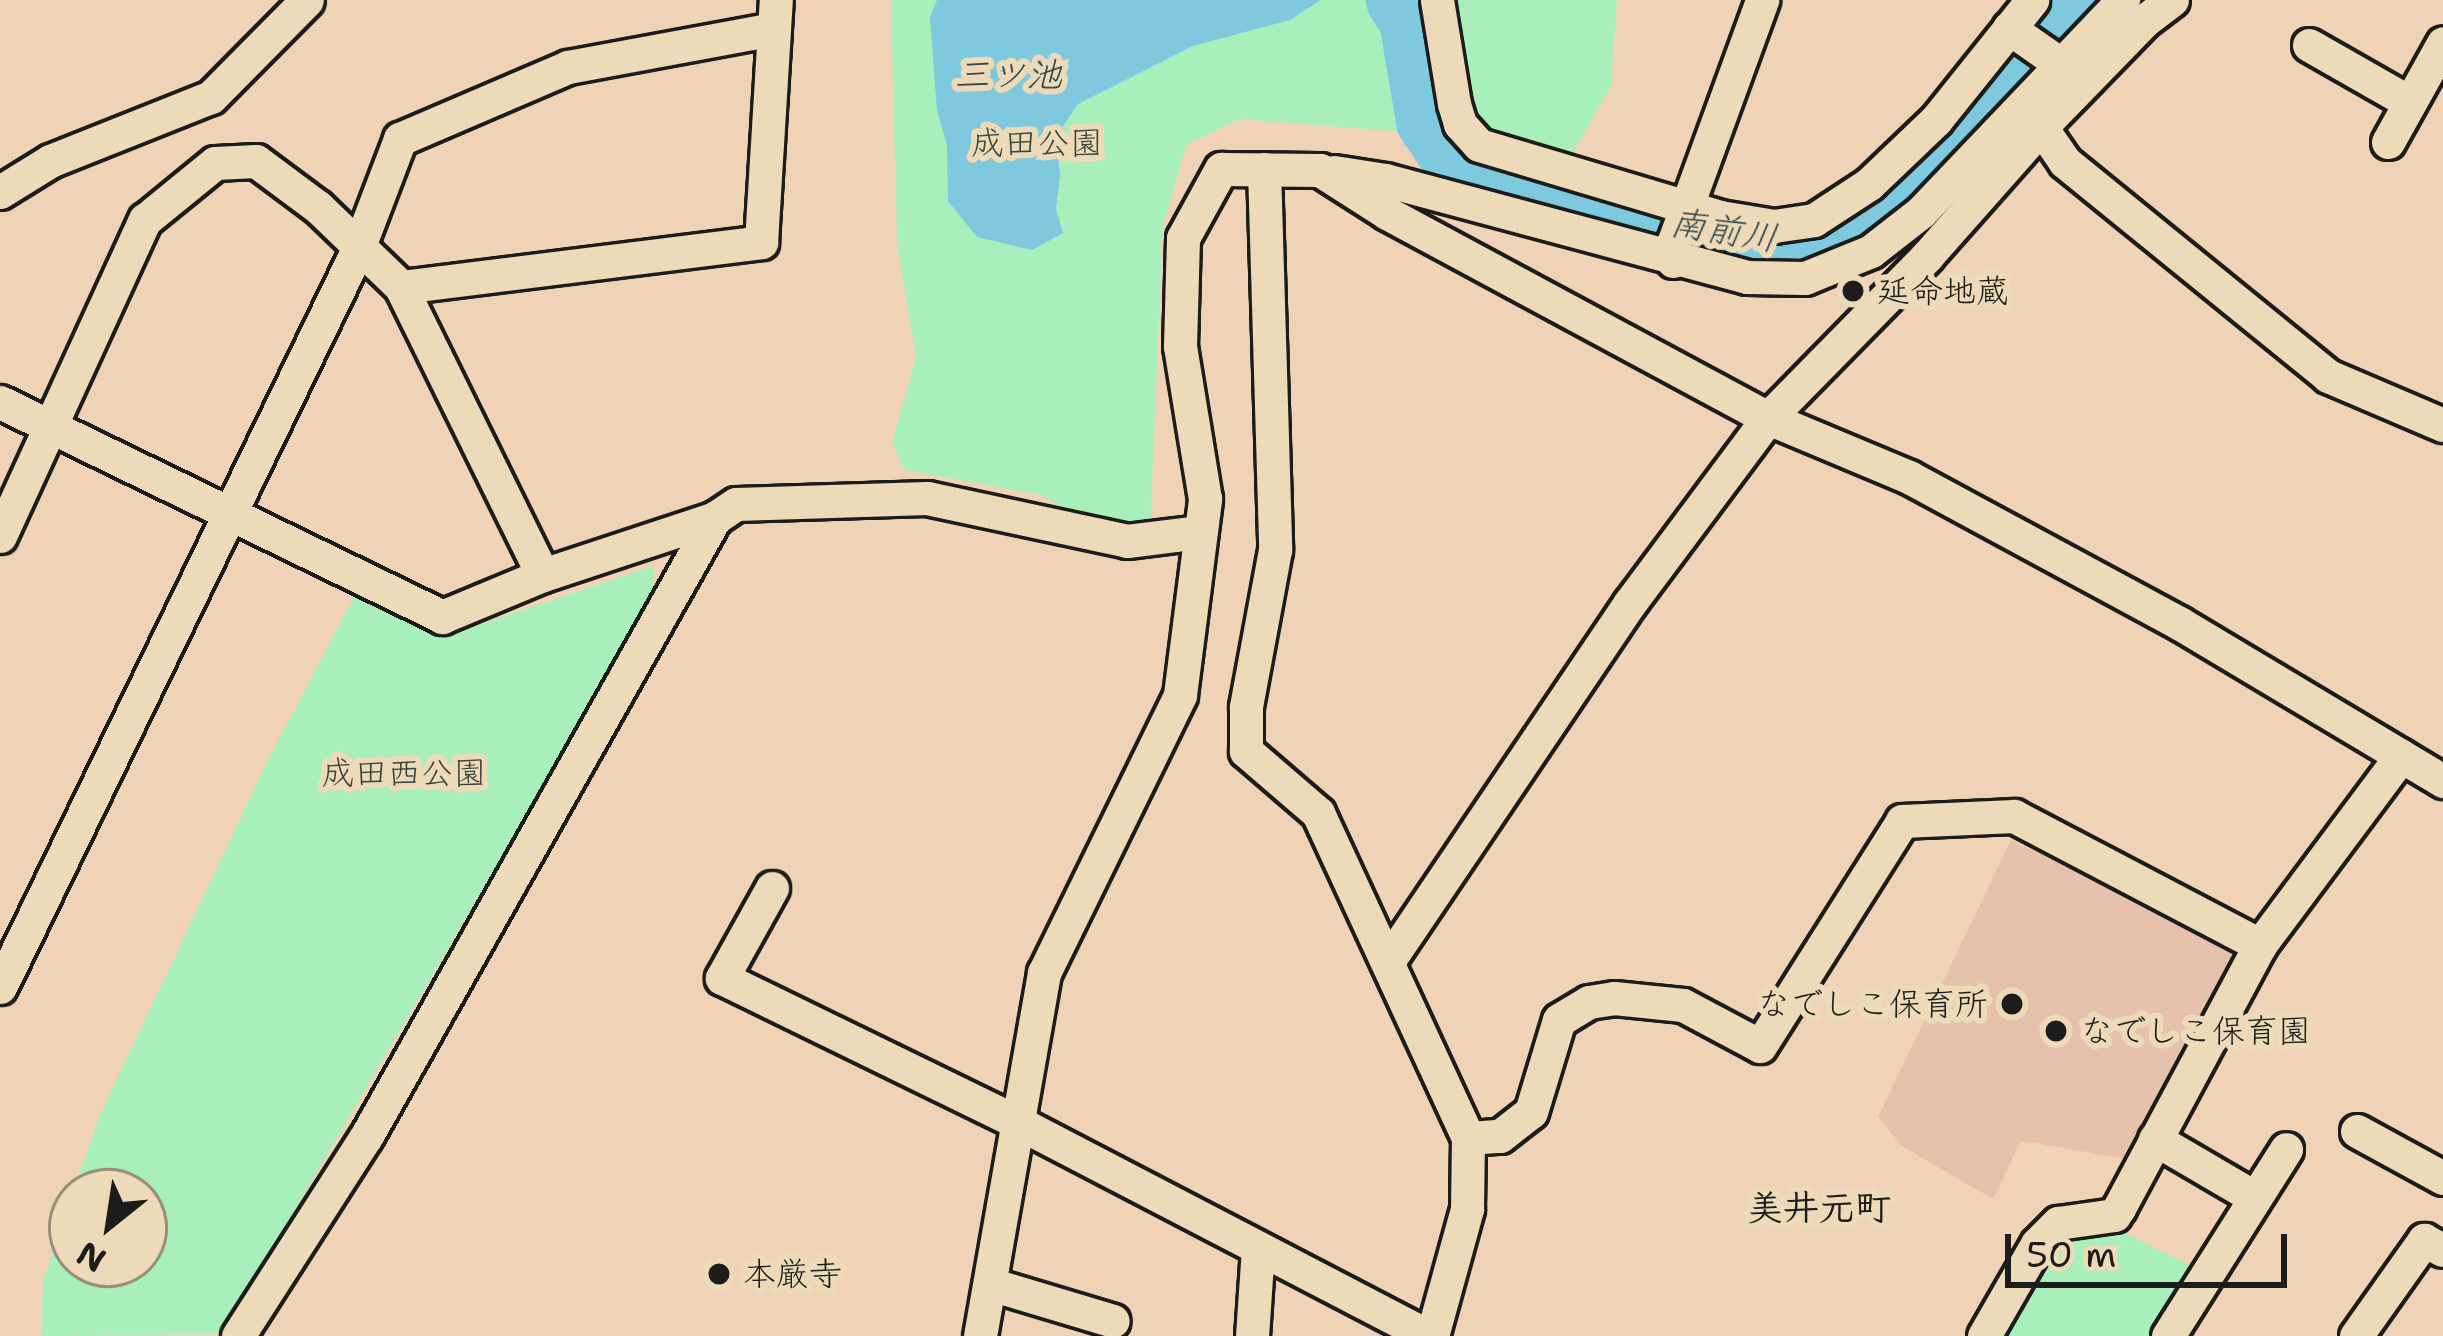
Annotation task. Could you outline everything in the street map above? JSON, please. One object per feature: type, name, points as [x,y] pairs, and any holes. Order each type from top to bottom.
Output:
[{"type":"street","points":[[0,192],[50,161],[211,97],[307,0]]},
{"type":"street","points":[[1437,0],[1454,104],[1460,124],[1479,145],[1682,230],[1747,277],[1805,278],[1871,250],[1921,212],[2123,0]]},
{"type":"street","points":[[1682,230],[1762,0]]},
{"type":"street","points":[[980,1336],[1044,974],[1180,695],[1205,499],[1180,346],[1183,238],[1221,169],[1320,170],[1682,230],[1720,217],[1774,226],[1814,220],[1869,184],[1936,120],[2032,0]]},
{"type":"street","points":[[1389,960],[1630,603],[1768,418],[1927,256],[2041,127],[2144,21],[2172,0]]},
{"type":"street","points":[[0,987],[13,927],[230,510],[358,249],[400,139],[568,68],[775,14],[761,242],[401,287]]},
{"type":"street","points":[[2008,28],[2060,63]]},
{"type":"street","points":[[2388,142],[2443,44]]},
{"type":"street","points":[[2308,45],[2407,101]]},
{"type":"street","points":[[2041,127],[2065,162],[2328,376],[2443,425]]},
{"type":"street","points":[[0,536],[145,220],[215,163],[256,161],[318,207],[401,287],[543,575]]},
{"type":"street","points":[[772,888],[722,978],[1019,1123],[1431,1336],[1467,1209],[1468,1138],[1318,813],[1246,751],[1246,707],[1275,550],[1264,169]]},
{"type":"street","points":[[1320,170],[1387,212],[1768,418],[1909,477],[2179,623],[2443,781]]},
{"type":"street","points":[[0,402],[442,617],[543,575],[715,518],[736,504],[927,499],[1127,542],[1200,532]]},
{"type":"street","points":[[238,1336],[366,1137],[715,518]]},
{"type":"street","points":[[1984,1336],[2037,1244],[2058,1222],[2114,1215],[2260,945],[2401,756]]},
{"type":"street","points":[[1468,1138],[1500,1136],[1531,1112],[1558,1020],[1589,1002],[1614,998],[1683,1005],[1760,1046],[1902,821],[2014,816],[2260,945]]},
{"type":"street","points":[[2357,1131],[2443,1178]]},
{"type":"street","points":[[2155,1139],[2254,1197]]},
{"type":"street","points":[[2168,1336],[2286,1149]]},
{"type":"street","points":[[2356,1336],[2424,1240],[2443,1250]]},
{"type":"street","points":[[1252,1336],[1258,1250]]},
{"type":"street","points":[[989,1284],[1113,1321]]},
{"type":"shaded area","name":"なでしこ保育園","points":[[2011,840],[2237,945],[2128,1159],[2021,1141],[1993,1199],[1902,1146],[1878,1117]]},
{"type":"green space","name":"成田公園","points":[[891,0],[1617,0],[1611,86],[1572,155],[1508,140],[1239,119],[1186,145],[1163,226],[1150,534],[1094,526],[1042,495],[904,470],[892,443],[916,357],[897,245]]},
{"type":"green space","name":"成田西公園","points":[[654,566],[653,598],[222,1334],[41,1336],[48,1266],[48,1288],[168,1288],[168,1168],[81,1168],[99,1117],[268,760],[357,591],[442,637]]},
{"type":"green space","points":[[2086,1230],[2127,1234],[2192,1267],[2150,1336],[1994,1336],[2044,1248]]},
{"type":"water","name":"三ツ池","points":[[937,0],[1321,0],[1290,20],[1193,46],[1078,104],[1056,137],[1060,175],[1056,209],[1063,233],[1032,250],[977,237],[948,201],[947,145],[937,111],[930,17]]},
{"type":"waterway","name":"南前川","points":[[1399,0],[1412,20],[1429,121],[1459,165],[1598,197],[1707,233],[1821,244],[1875,216],[2050,21],[2075,0]]},
{"type":"place","name":"延命地蔵","points":[[1853,291]]},
{"type":"place","name":"なでしこ保育所","points":[[2012,1004]]},
{"type":"place","name":"なでしこ保育園","points":[[2056,1031]]},
{"type":"place","name":"本厳寺","points":[[719,1274]]},
{"type":"district","name":"美井元町","points":[[1819,1208]]}]
